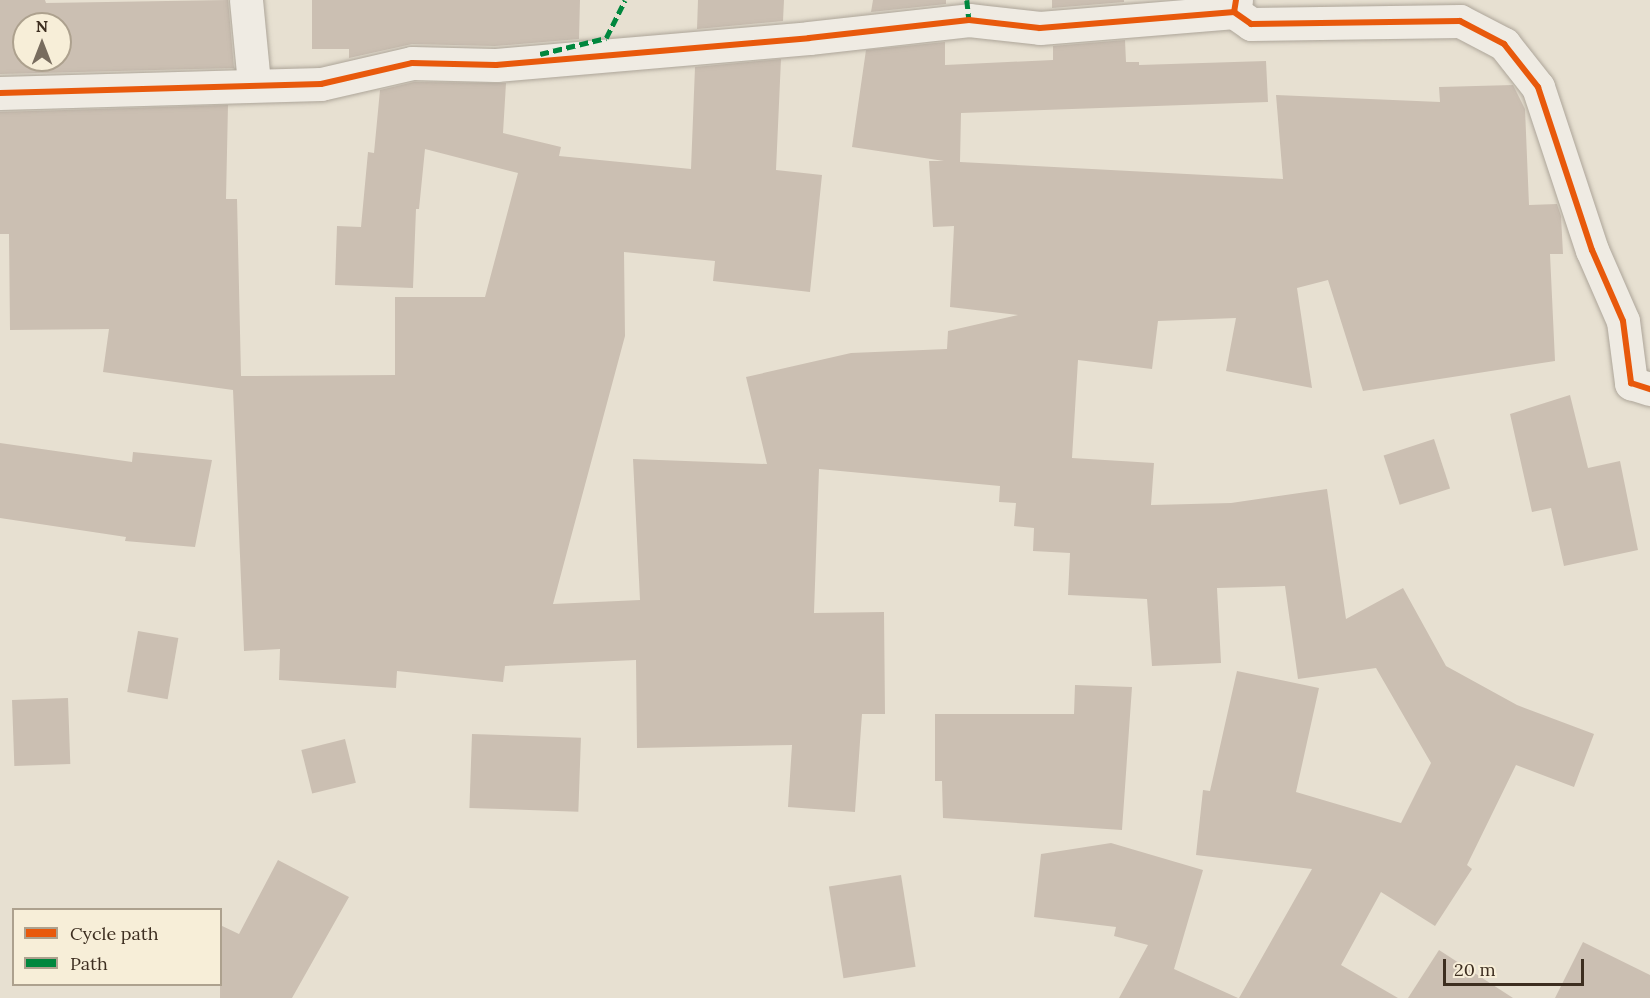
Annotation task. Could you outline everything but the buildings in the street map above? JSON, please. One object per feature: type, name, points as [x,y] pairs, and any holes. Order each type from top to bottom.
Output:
[{"type":"street","points":[[246,0],[254,83]]},
{"type":"street","points":[[0,93],[254,83],[321,84],[412,63],[496,65],[809,38],[969,20],[1040,28],[1234,6],[1251,24],[1269,26],[1460,21],[1504,44],[1538,87],[1592,250],[1623,321],[1631,383],[1650,389]]},
{"type":"marked path","points":[[540,54],[606,38],[625,0]]},
{"type":"marked path","points":[[967,0],[969,20]]},
{"type":"cycle path","points":[[1236,0],[1234,12],[1251,24],[1460,21],[1504,44],[1538,87],[1592,250],[1623,321],[1631,383],[1650,389]]},
{"type":"cycle path","points":[[0,93],[321,84],[412,63],[496,65],[809,38],[969,20],[1040,28],[1234,12]]}]
